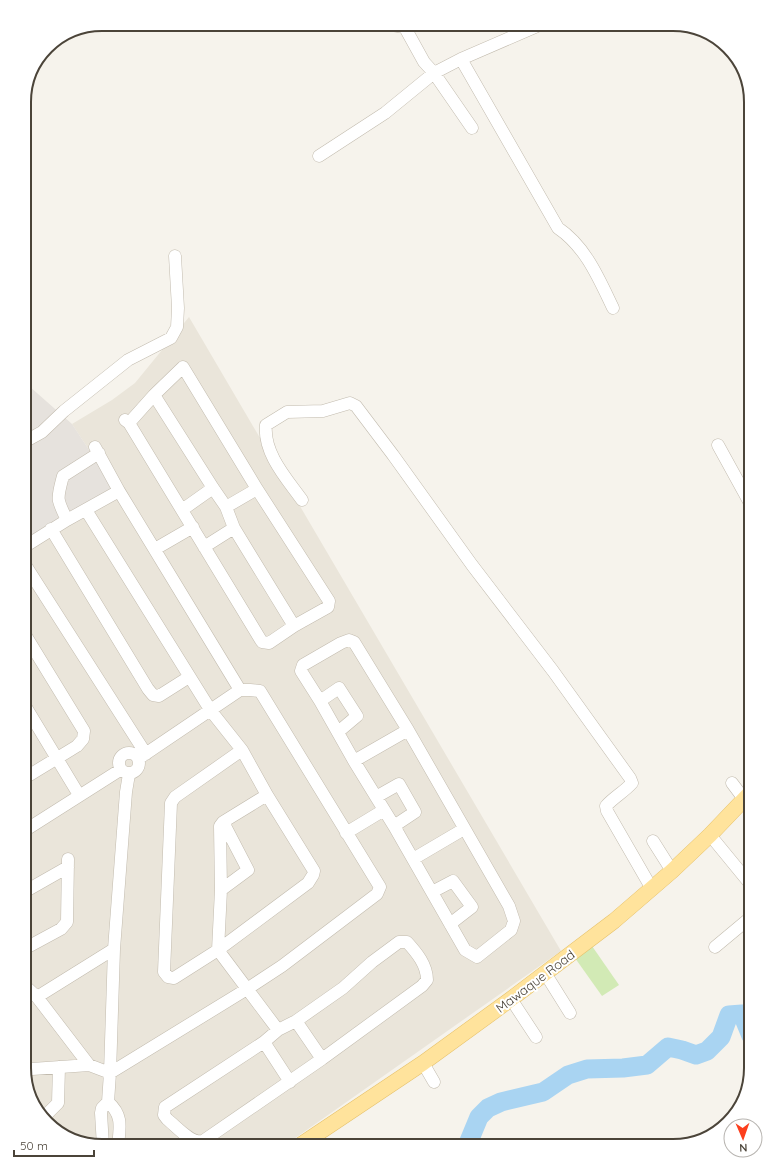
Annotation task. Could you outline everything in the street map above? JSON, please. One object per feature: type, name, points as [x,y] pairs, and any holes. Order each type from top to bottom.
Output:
[{"type":"main road","name":"Mawaque Road","points":[[309,1139],[423,1063],[512,999],[614,921],[672,871],[710,835],[744,799]]},
{"type":"street","points":[[407,31],[424,62],[434,73],[472,128]]},
{"type":"street","points":[[319,156],[385,113],[434,73],[460,59],[526,31]]},
{"type":"street","points":[[460,59],[558,228],[572,238],[594,269],[613,308]]},
{"type":"street","points":[[31,438],[42,432],[64,411],[128,360],[171,338],[178,327],[175,256]]},
{"type":"street","points":[[183,367],[257,490],[329,601],[328,607],[294,626],[269,643],[262,642],[127,421],[154,395],[183,367]]},
{"type":"street","points":[[154,395],[212,488],[226,507],[234,528],[294,626]]},
{"type":"street","points":[[302,500],[275,462],[265,433],[266,425],[287,412],[323,411],[350,403],[356,406],[630,778],[632,783],[627,789],[606,806],[607,811],[652,889]]},
{"type":"street","points":[[718,445],[744,492]]},
{"type":"street","points":[[67,520],[59,503],[58,495],[64,476],[97,450],[119,491],[156,549],[240,690]]},
{"type":"street","points":[[182,510],[212,488]]},
{"type":"street","points":[[226,507],[257,490]]},
{"type":"street","points":[[31,542],[51,529],[119,491]]},
{"type":"street","points":[[86,510],[210,711],[242,750],[314,871],[308,883],[218,950],[174,978],[168,977],[164,972],[171,803],[175,797],[242,750]]},
{"type":"street","points":[[156,549],[193,527]]},
{"type":"street","points":[[204,548],[234,528]]},
{"type":"street","points":[[51,529],[153,696],[158,696],[189,677]]},
{"type":"street","points":[[31,574],[142,756]]},
{"type":"street","points":[[350,640],[354,642],[408,730],[509,906],[514,921],[511,930],[477,957],[465,950],[320,701],[301,672],[303,665],[341,643],[350,640]]},
{"type":"street","points":[[31,644],[84,731],[83,739],[77,746],[31,774]]},
{"type":"street","points":[[320,701],[339,688],[357,716],[338,732]]},
{"type":"street","points":[[31,826],[78,796],[125,772],[133,773],[138,769],[142,756],[240,690],[260,691],[380,887],[377,894],[282,966],[110,1073]]},
{"type":"street","points":[[31,715],[78,796]]},
{"type":"street","points":[[354,761],[408,730]]},
{"type":"street","points":[[103,1139],[101,1113],[102,1108],[108,1102],[114,949],[126,792],[125,772],[118,763],[123,754],[130,753],[142,756]]},
{"type":"street","points":[[732,783],[744,792]]},
{"type":"street","points":[[376,797],[399,784],[415,812],[394,826]]},
{"type":"street","points":[[267,794],[223,822],[220,830],[218,950],[278,1030]]},
{"type":"street","points":[[346,833],[384,810]]},
{"type":"street","points":[[220,890],[253,867],[223,822]]},
{"type":"street","points":[[413,859],[464,829]]},
{"type":"street","points":[[710,835],[744,876]]},
{"type":"street","points":[[653,841],[672,871]]},
{"type":"street","points":[[31,887],[68,863],[67,922],[61,929],[31,945]]},
{"type":"street","points":[[432,892],[453,881],[472,907],[450,924]]},
{"type":"street","points":[[715,947],[744,923]]},
{"type":"street","points":[[191,1139],[167,1119],[164,1115],[165,1107],[264,1042],[278,1030],[296,1021],[343,988],[372,962],[399,942],[407,942],[414,950],[427,972],[427,980],[422,986],[290,1082],[204,1139]]},
{"type":"street","points":[[37,997],[114,949]]},
{"type":"street","points":[[545,973],[570,1012]]},
{"type":"street","points":[[31,991],[37,997],[89,1065]]},
{"type":"street","points":[[512,999],[536,1037]]},
{"type":"street","points":[[296,1021],[322,1059]]},
{"type":"street","points":[[264,1042],[290,1082]]},
{"type":"street","points":[[423,1063],[434,1082]]},
{"type":"street","points":[[31,1069],[89,1065],[110,1073]]},
{"type":"street","points":[[48,1113],[58,1103],[59,1066]]},
{"type":"street","points":[[108,1102],[118,1112],[120,1126],[119,1139]]},
{"type":"shaded area","points":[[189,317],[561,951],[294,1139],[98,1139],[84,1137],[75,1134],[52,1118],[36,1095],[33,1086],[31,1068],[31,539],[116,491],[72,424],[112,400],[135,383]]},
{"type":"shaded area","points":[[31,388],[72,424],[116,491],[31,539]]},
{"type":"green space","points":[[592,946],[619,985],[602,996],[575,958]]},
{"type":"waterway","points":[[470,1139],[479,1117],[488,1108],[501,1102],[543,1092],[568,1075],[587,1069],[623,1068],[647,1065],[668,1047],[696,1055],[707,1051],[721,1037],[729,1015],[742,1014],[744,1019]]}]
